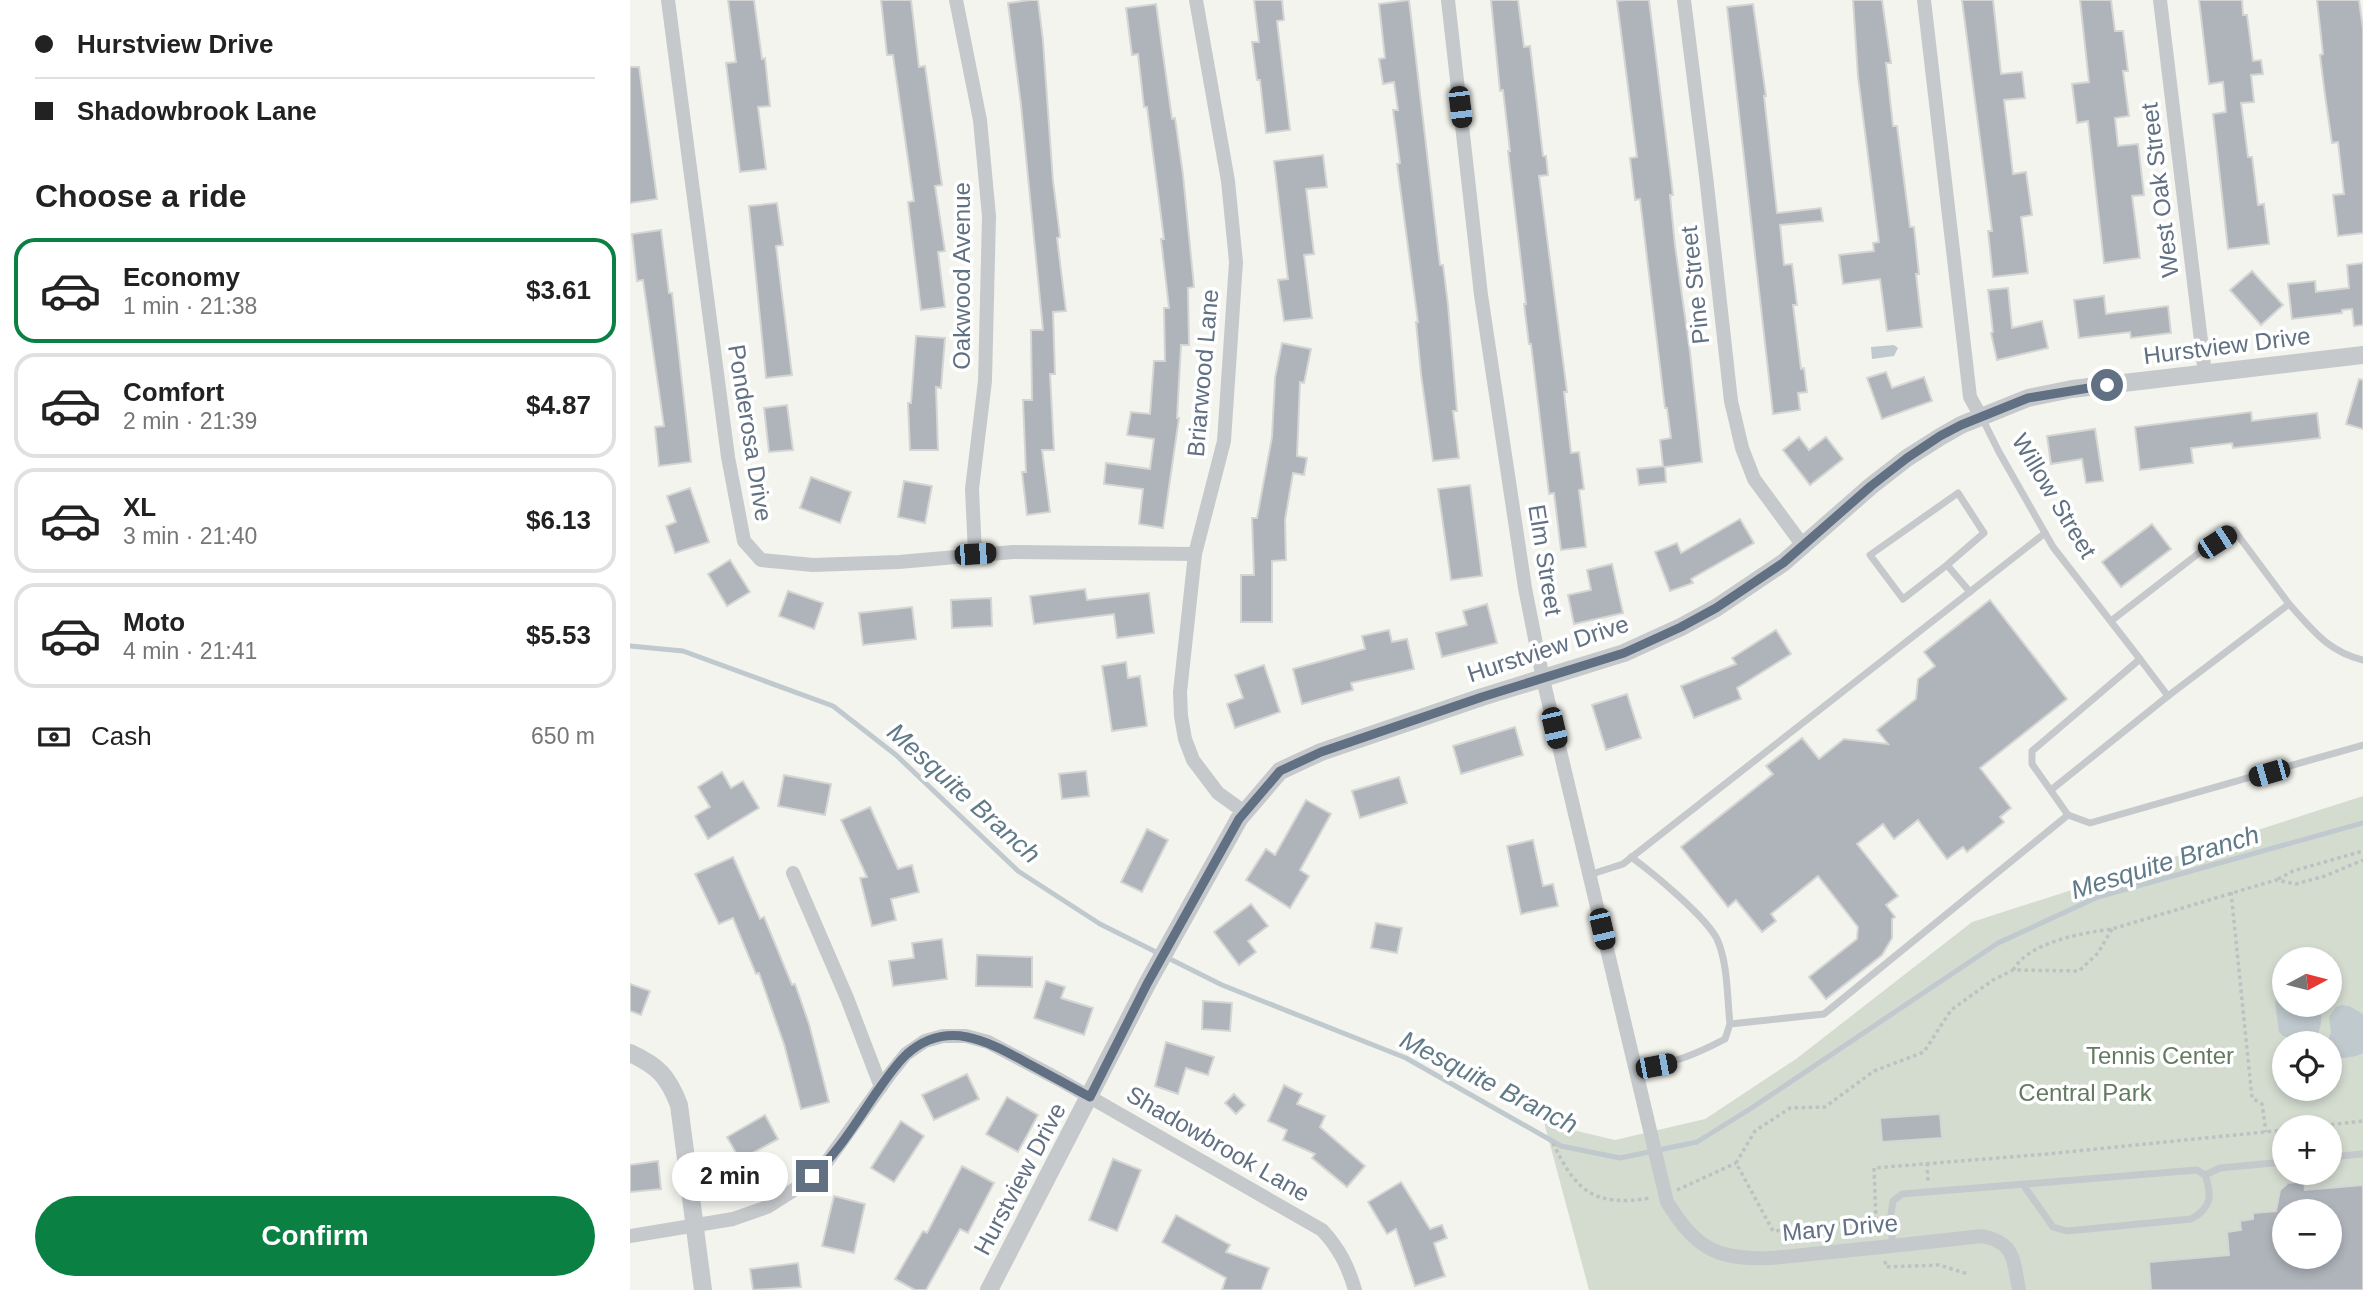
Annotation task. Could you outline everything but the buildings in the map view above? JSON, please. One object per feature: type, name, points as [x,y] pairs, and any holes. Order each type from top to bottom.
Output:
[{"type":"street","name":"Ponderosa Drive","points":[[668,0],[728,457],[744,541],[761,560],[813,565],[899,562],[1013,552],[1195,554]]},
{"type":"street","name":"Oakwood Avenue","points":[[956,0],[981,120],[989,216],[985,381],[972,489],[975,554]]},
{"type":"street","name":"Briarwood Lane","points":[[1196,0],[1228,181],[1236,262],[1224,442],[1195,554],[1181,716],[1185,739],[1194,760],[1218,793],[1243,811]]},
{"type":"street","name":"Elm Street","points":[[1448,0],[1482,295],[1525,588],[1543,679],[1665,1196],[1679,1221],[1690,1233]]},
{"type":"street","name":"Pine Street","points":[[1684,0],[1731,401],[1742,448],[1754,479],[1804,547]]},
{"type":"street","name":"Willow Street","points":[[1924,0],[1970,397],[1981,417]]},
{"type":"street","name":"West Oak Street","points":[[2160,0],[2205,374]]},
{"type":"street","name":"Hurstview Drive","points":[[989,1290],[1147,984],[1243,811],[1280,771],[1321,752],[1624,653],[1681,627],[1716,608],[1783,563],[1871,486],[1940,436],[2028,398],[2072,389],[2363,355]]},
{"type":"street","points":[[793,873],[847,998],[881,1087]]},
{"type":"street","name":"Shadowbrook Lane","points":[[630,1236],[695,1226],[745,1215],[767,1207],[797,1188],[826,1163],[906,1054],[925,1041],[943,1036],[966,1035],[988,1042],[1090,1097],[1322,1230],[1333,1241],[1348,1266],[1354,1290]]},
{"type":"street","points":[[630,1053],[659,1069],[672,1087],[679,1105],[703,1290]]},
{"type":"street","name":"Mary Drive","points":[[1690,1233],[1703,1245],[1739,1257],[1893,1247],[1982,1236],[1999,1240],[2010,1250],[2019,1290]]},
{"type":"lane","name":"Willow Street","points":[[1981,417],[2053,547],[2168,695]]},
{"type":"lane","points":[[1958,494],[1984,533],[1947,565],[1903,600],[1870,555],[1958,494]]},
{"type":"lane","points":[[2111,621],[2199,553],[2234,530],[2289,604],[2324,643],[2348,656],[2363,660]]},
{"type":"lane","points":[[1589,875],[1623,864],[1631,858],[2045,533]]},
{"type":"lane","points":[[1947,565],[1970,592]]},
{"type":"lane","points":[[2050,790],[2168,695],[2289,604]]},
{"type":"lane","points":[[2140,659],[2032,751],[2032,764],[2068,815],[2090,823],[2363,746]]},
{"type":"lane","points":[[1730,1024],[1824,1014],[2068,815]]},
{"type":"lane","points":[[1631,858],[1656,874],[1716,937],[1722,958],[1730,1024],[1725,1039],[1701,1052],[1677,1062],[1634,1070]]},
{"type":"lane","points":[[2342,1156],[2363,1154]]},
{"type":"lane","points":[[2206,1175],[2221,1168],[2272,1163]]},
{"type":"lane","points":[[1893,1247],[1890,1220],[1893,1201],[1902,1194],[2197,1170],[2206,1175],[2210,1191],[2207,1205],[2201,1214],[2191,1219],[2067,1231],[2053,1227],[2024,1186]]},
{"type":"path","points":[[2013,970],[2020,960],[2050,943],[2086,932],[2112,929],[2363,851]]},
{"type":"path","points":[[2276,880],[2296,884],[2325,876],[2363,860]]},
{"type":"path","points":[[2231,892],[2252,1098],[2262,1104],[2266,1132]]},
{"type":"path","points":[[1553,1143],[1566,1170],[1578,1183],[1598,1197],[1623,1203],[1665,1196],[1736,1163],[1755,1131],[1790,1108],[1825,1107],[1874,1070],[1924,1052],[1951,1010],[1993,980],[2013,970],[2079,971],[2098,953],[2112,929]]},
{"type":"path","points":[[2342,1123],[2363,1121]]},
{"type":"path","points":[[1736,1163],[1773,1231],[1876,1218],[1874,1168],[2272,1131]]},
{"type":"path","points":[[1927,1163],[1929,1192]]},
{"type":"green space","name":"Central Park","points":[[2363,796],[2363,1290],[1589,1290],[1541,1111],[1577,1131],[1615,1140],[1705,1119],[1796,1059],[1972,922]]},
{"type":"shaded area","points":[[1894,345],[1898,348],[1894,356],[1872,359],[1871,347]]},
{"type":"shaded area","points":[[2342,1005],[2363,1014],[2363,1053],[2342,1058],[2342,1031],[2331,1031],[2329,1017],[2342,1017]]},
{"type":"shaded area","points":[[2277,1017],[2321,1017],[2318,1031],[2279,1031]]},
{"type":"waterway","name":"Mesquite Branch","points":[[630,646],[683,651],[833,706],[896,755],[1018,871],[1100,924],[1222,985],[1406,1058],[1561,1146],[1620,1158],[1697,1142],[1998,943],[2098,897],[2363,823]]},
{"type":"route","points":[[812,1176],[826,1163],[906,1054],[925,1041],[943,1036],[966,1035],[988,1042],[1090,1097],[1147,984],[1243,811],[1280,771],[1321,752],[1482,697],[1624,653],[1681,627],[1716,608],[1783,563],[1871,486],[1940,436],[2028,398],[2107,385]]},
{"type":"park label","name":"Tennis Center","points":[[2160,1056]]}]
